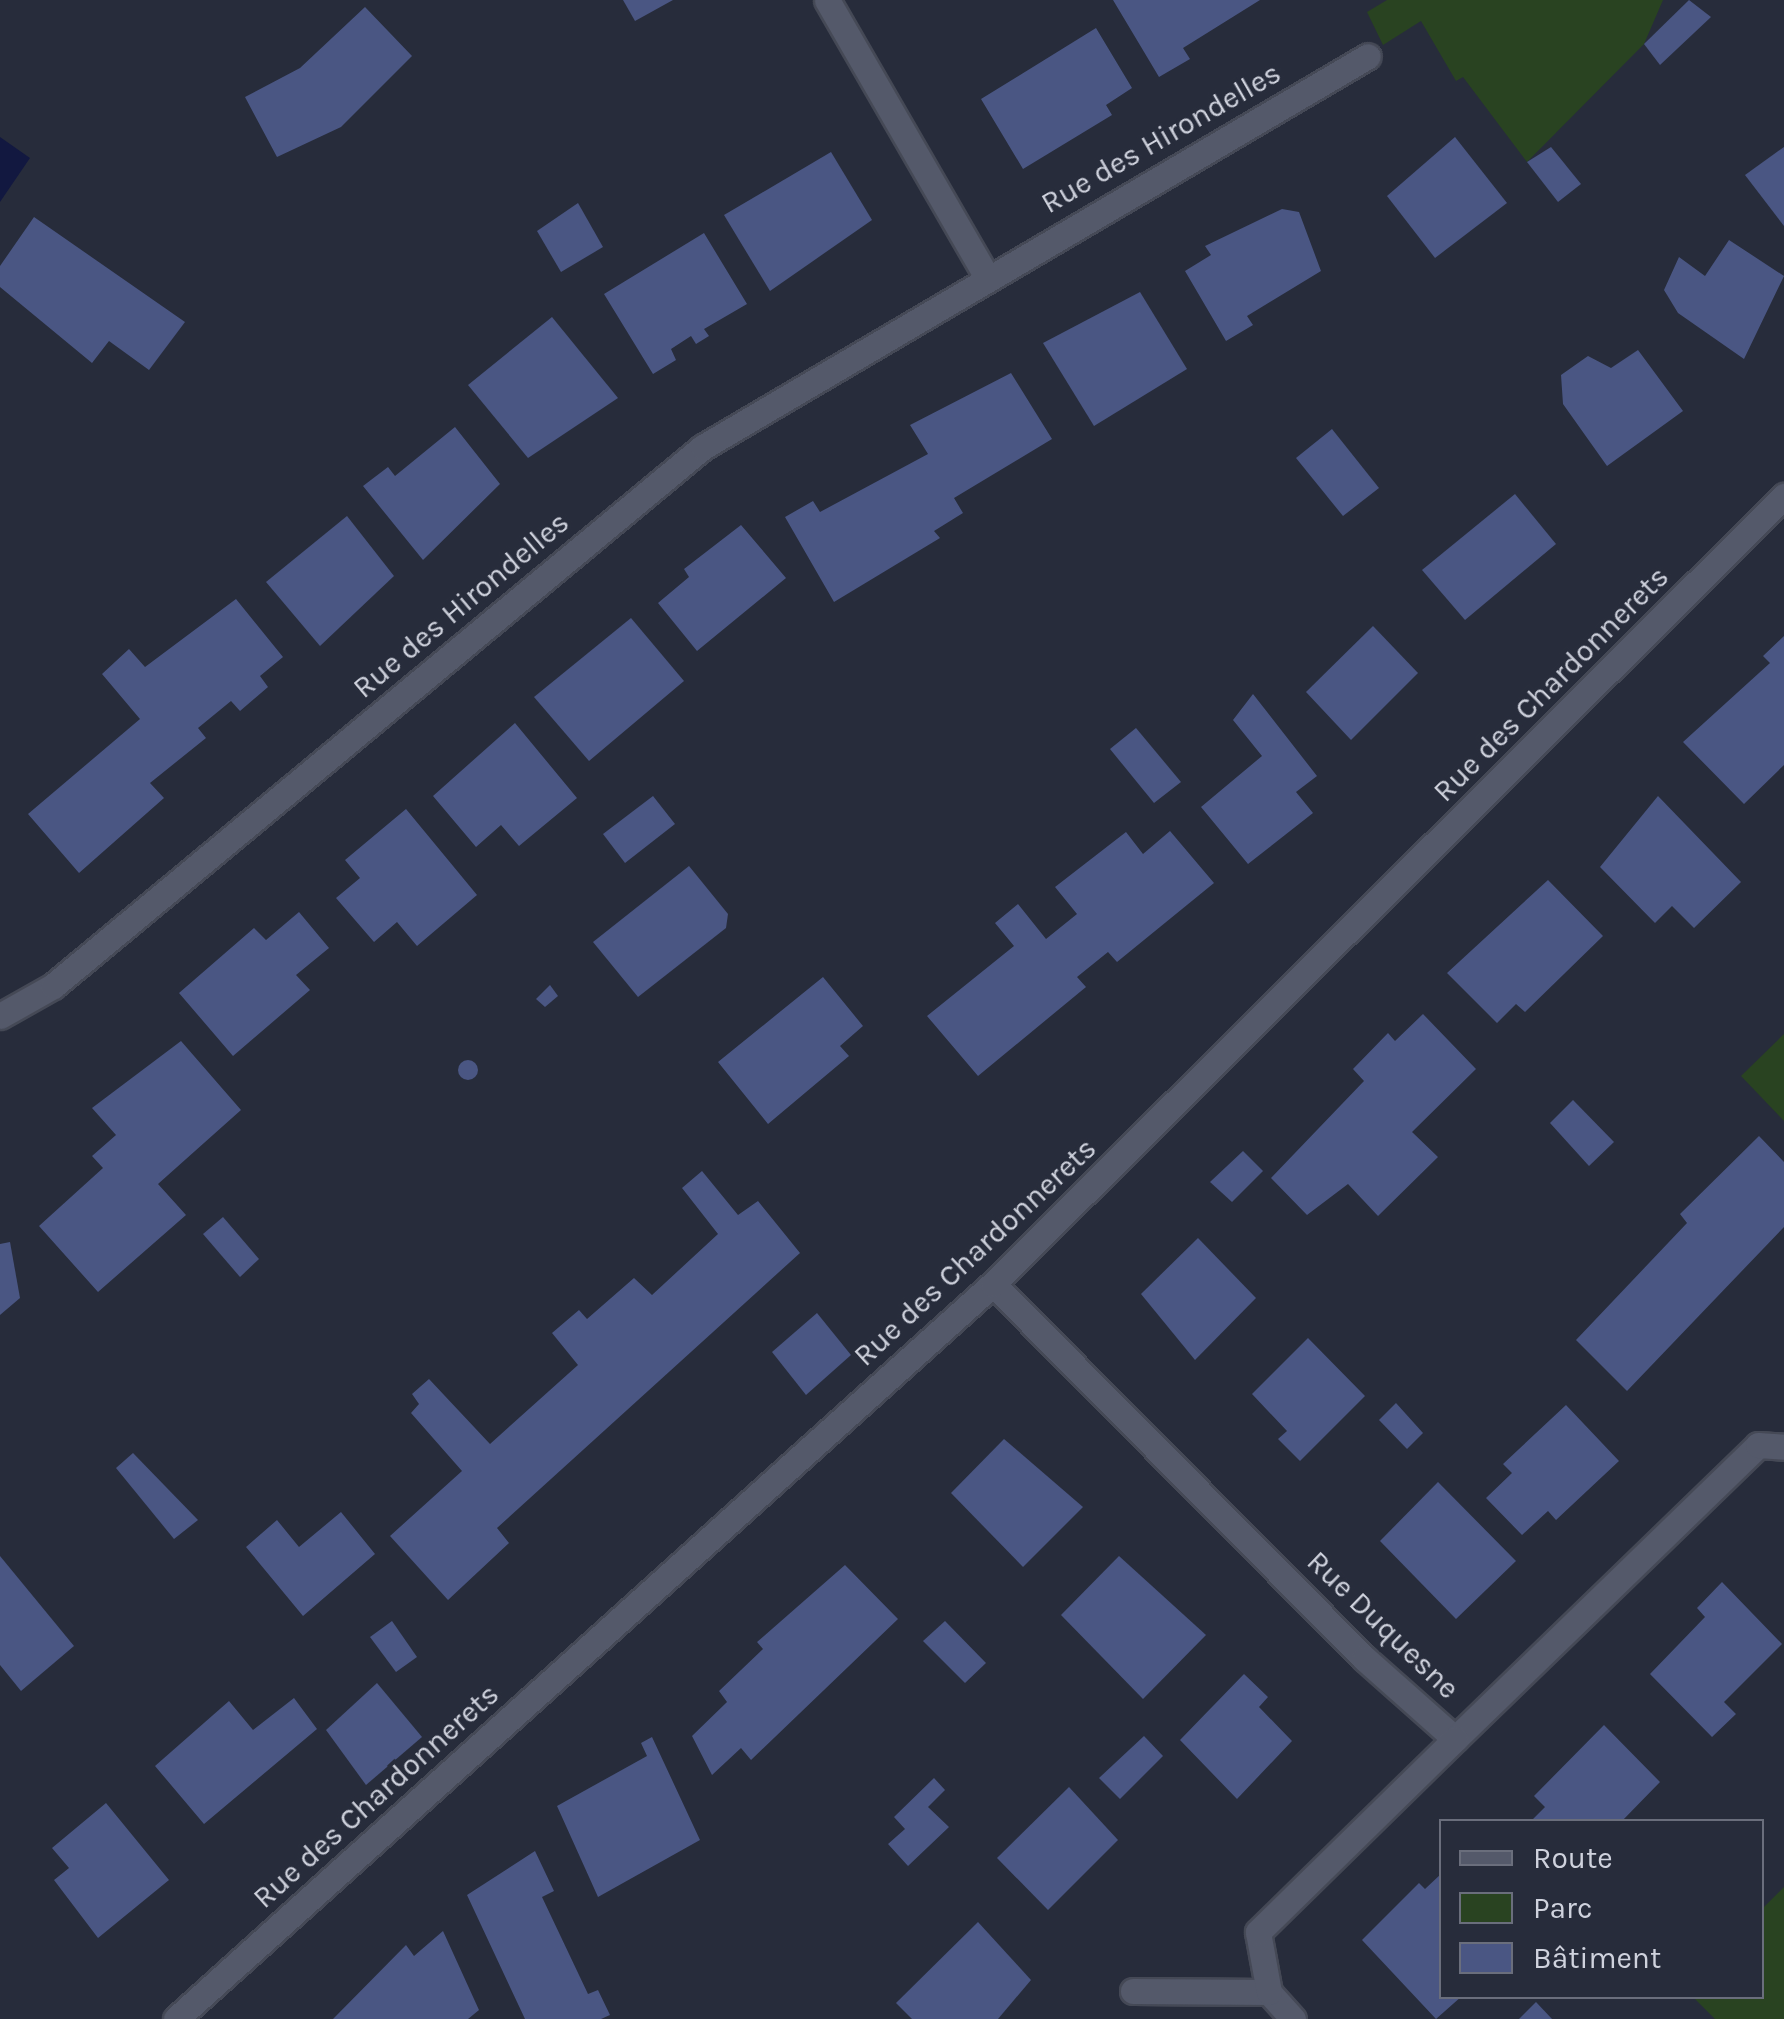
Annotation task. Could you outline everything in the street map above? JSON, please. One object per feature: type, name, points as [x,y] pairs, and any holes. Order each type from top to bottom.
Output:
[{"type":"street","points":[[828,0],[986,275]]},
{"type":"street","name":"Rue des Hirondelles","points":[[0,1016],[53,986],[703,447],[986,275],[1368,56]]},
{"type":"street","name":"Rue des Chardonnerets","points":[[176,2019],[994,1284],[1784,496]]},
{"type":"street","name":"Rue Duquesne","points":[[994,1284],[1365,1659],[1455,1739],[1758,1446],[1784,1448]]},
{"type":"street","points":[[1294,2019],[1269,1992],[1258,1932],[1455,1739]]},
{"type":"street","points":[[1133,1991],[1269,1992]]},
{"type":"green space","points":[[1387,0],[1663,0],[1644,44],[1527,162],[1463,77],[1456,81],[1421,21],[1383,45],[1367,12]]},
{"type":"green space","points":[[1784,1034],[1784,1121],[1741,1076]]},
{"type":"green space","points":[[1784,1887],[1784,2019],[1715,2019],[1695,1999],[1764,1999],[1764,1907]]},
{"type":"shaded area","points":[[0,137],[30,158],[0,202]]},
{"type":"building","points":[[623,0],[673,0],[635,21]]},
{"type":"building","points":[[1113,0],[1260,0],[1183,48],[1190,59],[1159,77]]},
{"type":"building","points":[[1689,0],[1711,17],[1660,65],[1644,44]]},
{"type":"building","points":[[365,7],[412,56],[341,127],[277,157],[245,97],[300,68]]},
{"type":"building","points":[[1096,28],[1132,88],[1106,105],[1112,115],[1023,169],[981,99]]},
{"type":"building","points":[[1455,137],[1507,203],[1435,258],[1387,196]]},
{"type":"building","points":[[1551,147],[1581,184],[1558,202],[1527,162]]},
{"type":"building","points":[[1784,147],[1784,226],[1745,175]]},
{"type":"building","points":[[831,152],[872,220],[770,291],[724,215]]},
{"type":"building","points":[[578,203],[603,247],[561,272],[537,231]]},
{"type":"building","points":[[1282,209],[1299,212],[1321,271],[1247,316],[1253,325],[1226,341],[1185,271],[1211,255],[1205,246]]},
{"type":"building","points":[[34,217],[185,322],[149,370],[109,341],[92,363],[0,287],[0,266]]},
{"type":"building","points":[[704,233],[747,304],[704,329],[709,336],[696,344],[691,336],[671,349],[676,360],[653,374],[604,294]]},
{"type":"building","points":[[1729,240],[1784,276],[1744,359],[1678,313],[1664,290],[1679,257],[1705,276]]},
{"type":"building","points":[[1140,292],[1187,369],[1094,426],[1043,343]]},
{"type":"building","points":[[552,317],[618,398],[528,458],[468,385]]},
{"type":"building","points":[[1638,350],[1683,411],[1607,466],[1563,404],[1561,375],[1588,356],[1611,368]]},
{"type":"building","points":[[1011,373],[1052,439],[954,498],[963,513],[934,531],[940,538],[834,602],[785,517],[813,501],[820,512],[928,454],[910,425]]},
{"type":"building","points":[[455,427],[500,484],[423,560],[363,486],[388,467],[395,476]]},
{"type":"building","points":[[1332,429],[1379,488],[1343,516],[1296,458]]},
{"type":"building","points":[[1515,494],[1556,544],[1465,620],[1422,570]]},
{"type":"building","points":[[347,516],[394,576],[320,646],[266,582]]},
{"type":"building","points":[[741,525],[786,578],[697,651],[658,603],[689,577],[684,569]]},
{"type":"building","points":[[236,599],[283,657],[260,676],[268,687],[240,711],[231,701],[198,728],[206,738],[150,783],[164,798],[79,873],[28,814],[140,719],[102,674],[129,649],[145,667]]},
{"type":"building","points":[[631,618],[684,681],[589,761],[534,697]]},
{"type":"building","points":[[1373,626],[1418,673],[1351,740],[1306,692]]},
{"type":"building","points":[[1784,636],[1784,765],[1744,804],[1683,742],[1770,663],[1763,656]]},
{"type":"building","points":[[1253,694],[1317,776],[1296,792],[1313,813],[1248,864],[1201,807],[1262,756],[1233,720]]},
{"type":"building","points":[[515,723],[577,798],[519,846],[501,825],[476,847],[433,796]]},
{"type":"building","points":[[1136,728],[1181,782],[1154,803],[1110,749]]},
{"type":"building","points":[[653,796],[675,824],[625,863],[603,834]]},
{"type":"building","points":[[1658,796],[1741,882],[1694,928],[1672,906],[1655,923],[1600,867]]},
{"type":"building","points":[[406,809],[477,895],[417,946],[397,922],[374,942],[336,898],[360,878],[345,860]]},
{"type":"building","points":[[1170,831],[1214,883],[1117,962],[1108,952],[1077,977],[1086,987],[978,1076],[927,1016],[1014,946],[995,923],[1018,904],[1046,939],[1077,914],[1055,887],[1126,832],[1143,854]]},
{"type":"building","points":[[689,866],[728,914],[726,928],[638,997],[593,942]]},
{"type":"building","points":[[1548,880],[1603,936],[1525,1012],[1516,1004],[1497,1023],[1447,973]]},
{"type":"building","points":[[299,912],[329,948],[296,975],[310,990],[233,1056],[179,993],[254,928],[266,940]]},
{"type":"building","points":[[823,977],[863,1026],[840,1046],[849,1056],[768,1124],[718,1062]]},
{"type":"building","points":[[550,985],[558,996],[545,1007],[536,999]]},
{"type":"building","points":[[1423,1014],[1476,1069],[1412,1132],[1438,1157],[1378,1216],[1348,1184],[1307,1215],[1271,1178],[1364,1081],[1353,1069],[1388,1033],[1395,1041]]},
{"type":"building","points":[[181,1041],[241,1110],[158,1184],[186,1215],[98,1292],[39,1226],[103,1168],[92,1156],[116,1135],[92,1108]]},
{"type":"building","points":[[468,1060],[478,1070],[468,1080],[458,1070]]},
{"type":"building","points":[[1573,1100],[1614,1142],[1589,1166],[1550,1123]]},
{"type":"building","points":[[1759,1136],[1784,1162],[1784,1227],[1627,1391],[1576,1340],[1687,1223],[1680,1214]]},
{"type":"building","points":[[1243,1151],[1263,1171],[1232,1202],[1210,1182]]},
{"type":"building","points":[[702,1171],[738,1215],[758,1201],[800,1253],[497,1528],[509,1543],[448,1600],[390,1536],[462,1471],[411,1413],[419,1404],[412,1394],[429,1379],[490,1444],[578,1365],[552,1333],[579,1310],[587,1319],[634,1278],[652,1295],[718,1234],[682,1188]]},
{"type":"building","points":[[223,1217],[259,1259],[240,1277],[203,1234]]},
{"type":"building","points":[[1198,1238],[1256,1298],[1195,1360],[1141,1294]]},
{"type":"building","points":[[10,1242],[20,1298],[0,1315],[0,1244]]},
{"type":"building","points":[[817,1313],[851,1355],[806,1395],[772,1352]]},
{"type":"building","points":[[1308,1338],[1365,1396],[1300,1461],[1278,1439],[1287,1431],[1252,1394]]},
{"type":"building","points":[[1396,1403],[1423,1433],[1407,1449],[1379,1420]]},
{"type":"building","points":[[1566,1405],[1619,1461],[1556,1520],[1548,1511],[1522,1535],[1486,1498],[1512,1473],[1503,1464]]},
{"type":"building","points":[[1004,1439],[1083,1507],[1023,1567],[951,1493]]},
{"type":"building","points":[[133,1453],[198,1520],[174,1539],[116,1468]]},
{"type":"building","points":[[1438,1482],[1516,1561],[1456,1619],[1380,1541]]},
{"type":"building","points":[[341,1512],[375,1554],[303,1616],[246,1547],[277,1520],[299,1547]]},
{"type":"building","points":[[0,1556],[74,1646],[21,1691],[0,1665]]},
{"type":"building","points":[[1119,1556],[1206,1635],[1143,1699],[1061,1615]]},
{"type":"building","points":[[845,1565],[898,1619],[751,1760],[741,1748],[712,1775],[692,1736],[727,1702],[719,1691],[763,1649],[757,1642]]},
{"type":"building","points":[[1722,1582],[1782,1644],[1724,1702],[1736,1714],[1712,1737],[1650,1674],[1705,1617],[1697,1608]]},
{"type":"building","points":[[392,1621],[417,1657],[396,1672],[370,1637]]},
{"type":"building","points":[[945,1621],[986,1663],[965,1683],[923,1641]]},
{"type":"building","points":[[1244,1674],[1268,1697],[1259,1707],[1292,1741],[1237,1799],[1180,1740]]},
{"type":"building","points":[[377,1683],[422,1737],[366,1785],[326,1730]]},
{"type":"building","points":[[294,1698],[317,1729],[204,1824],[155,1766],[229,1701],[253,1730]]},
{"type":"building","points":[[1604,1725],[1660,1782],[1624,1819],[1533,1819],[1545,1807],[1534,1796]]},
{"type":"building","points":[[1144,1736],[1163,1756],[1120,1799],[1099,1778]]},
{"type":"building","points":[[652,1737],[700,1840],[598,1897],[557,1806],[647,1756],[641,1743]]},
{"type":"building","points":[[934,1778],[945,1790],[928,1807],[949,1827],[908,1866],[888,1844],[905,1829],[894,1817]]},
{"type":"building","points":[[1069,1787],[1118,1840],[1048,1910],[997,1858]]},
{"type":"building","points":[[106,1803],[169,1880],[98,1938],[54,1880],[69,1868],[52,1848]]},
{"type":"building","points":[[535,1851],[554,1891],[542,1897],[588,1994],[598,1990],[610,2015],[601,2019],[525,2019],[467,1895]]},
{"type":"building","points":[[1439,1876],[1439,1999],[1459,1999],[1436,2019],[1362,1940],[1419,1883],[1425,1889]]},
{"type":"building","points":[[978,1922],[1031,1980],[998,2019],[912,2019],[896,2003]]},
{"type":"building","points":[[443,1931],[479,2010],[468,2019],[333,2019],[406,1945],[414,1956]]},
{"type":"building","points":[[1536,2002],[1552,2019],[1519,2019]]}]
